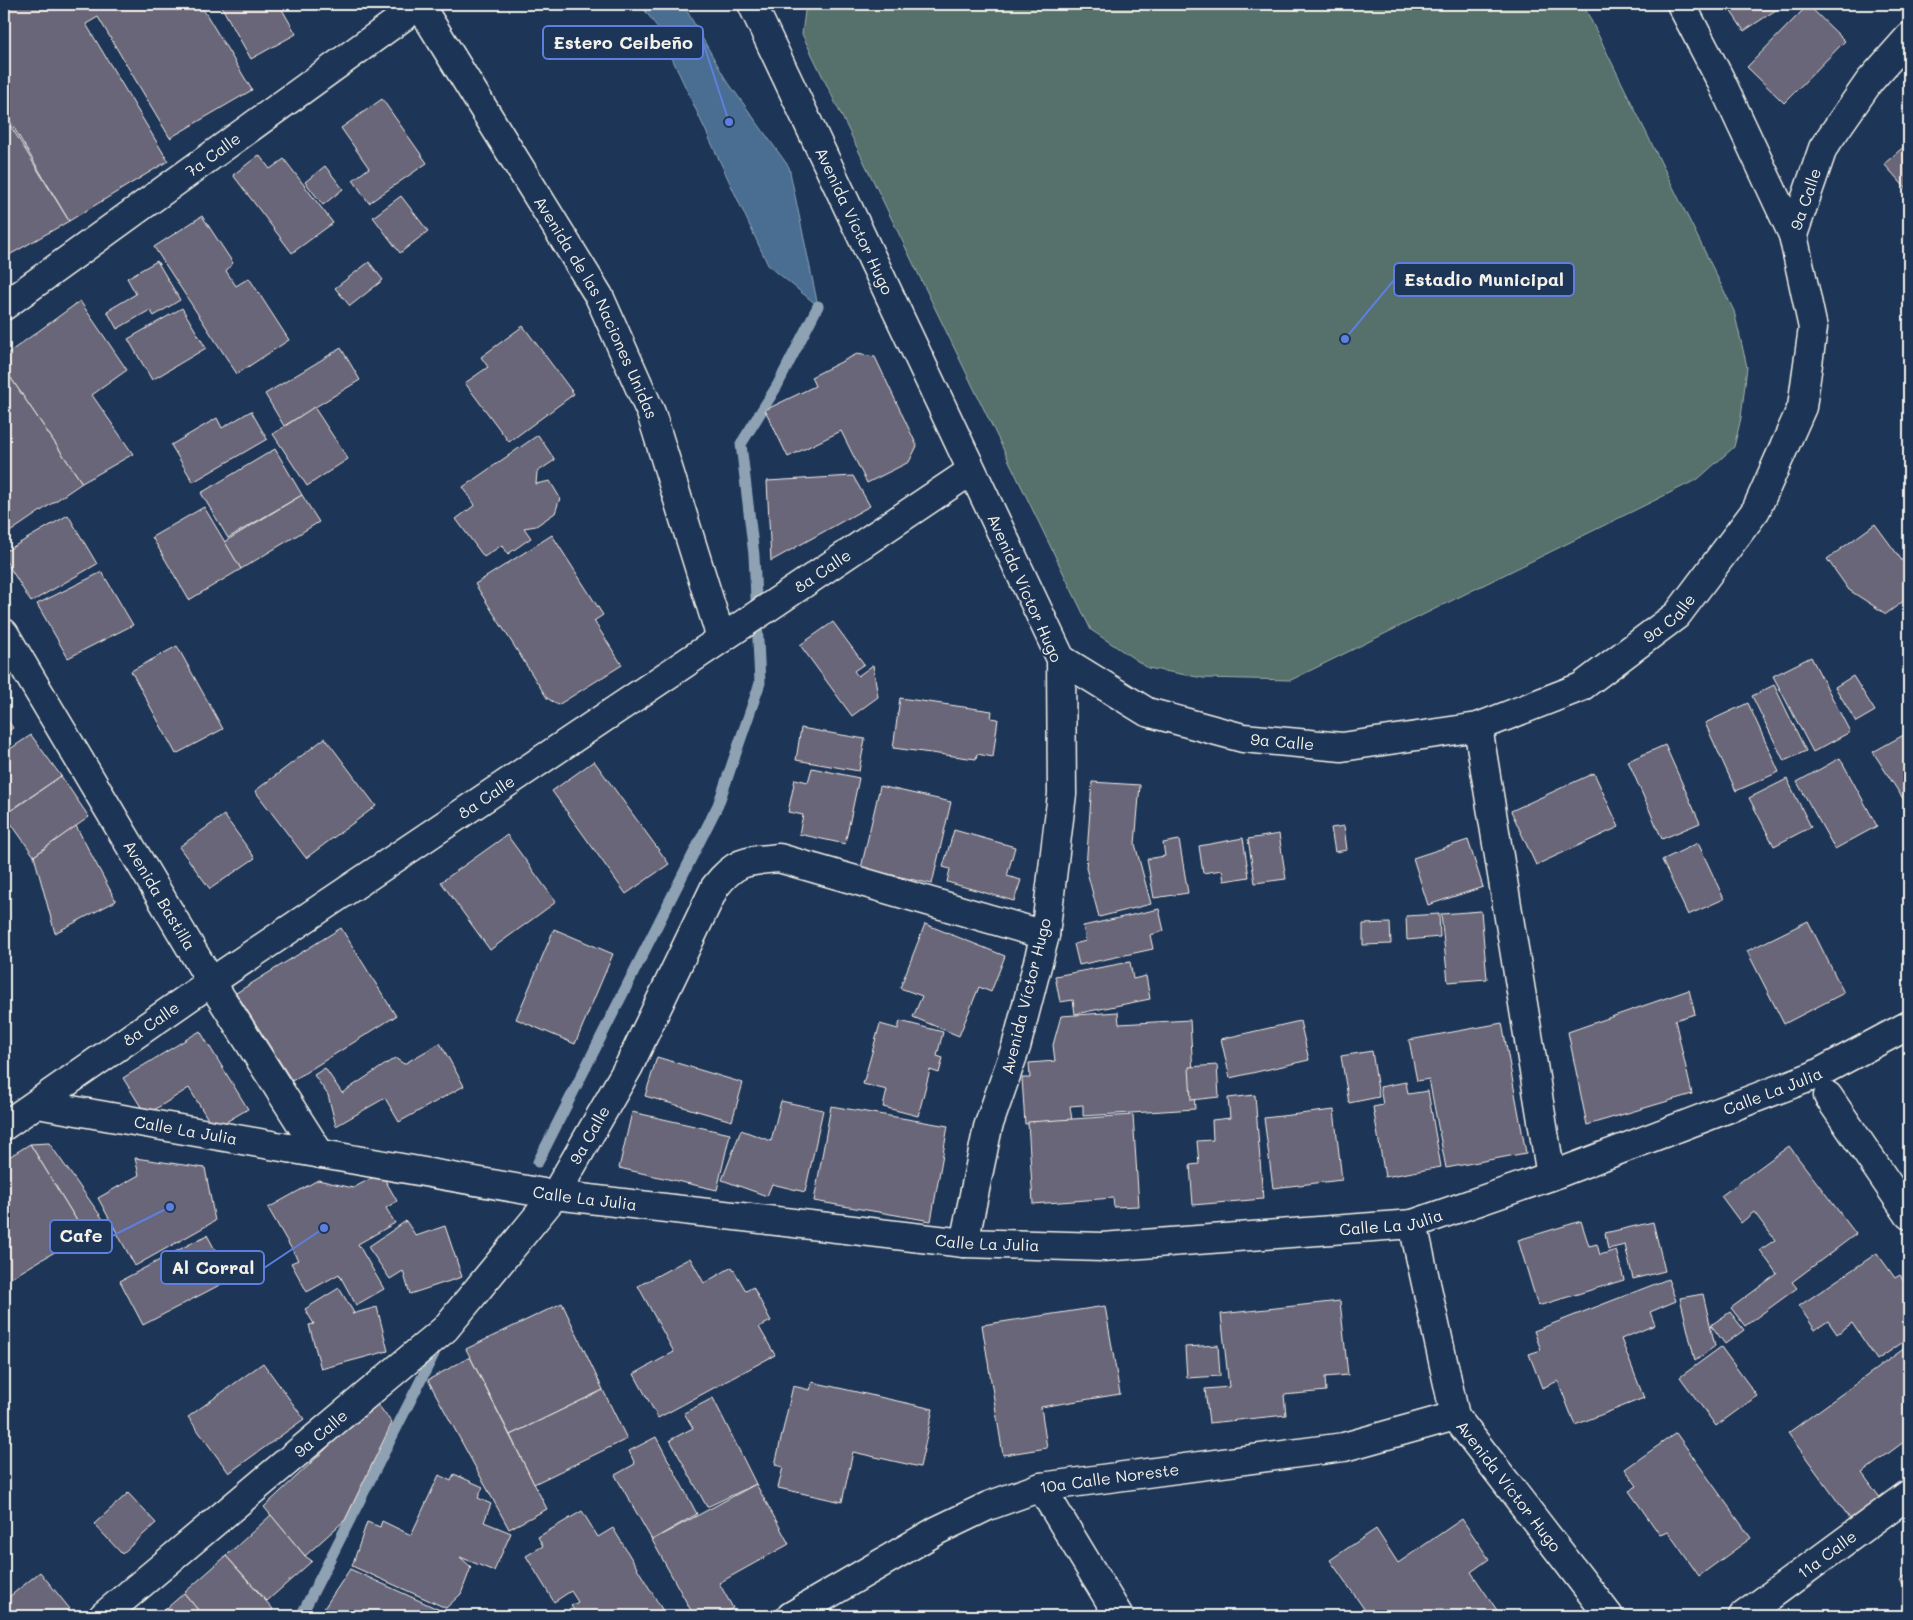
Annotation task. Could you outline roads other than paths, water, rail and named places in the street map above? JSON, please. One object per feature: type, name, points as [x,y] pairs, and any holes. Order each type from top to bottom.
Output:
[{"type":"street","name":"7a Calle","points":[[4,306],[420,4]]},
{"type":"street","name":"Avenida de las Naciones Unidas","points":[[420,4],[599,296],[651,413],[721,638]]},
{"type":"street","name":"Avenida Víctor Hugo","points":[[752,4],[1061,659],[1062,794],[1045,935],[1016,1047],[988,1127],[964,1242]]},
{"type":"street","points":[[1681,4],[1720,79],[1793,236]]},
{"type":"street","name":"9a Calle","points":[[1061,659],[1146,712],[1243,738],[1342,747],[1478,727],[1581,687],[1677,615],[1756,510],[1802,407],[1812,328],[1793,236],[1823,148],[1869,82],[1909,37]]},
{"type":"street","name":"8a Calle","points":[[4,1126],[211,982],[971,471]]},
{"type":"street","name":"Avenida Bastilla","points":[[4,633],[211,982],[320,1154]]},
{"type":"street","points":[[1478,727],[1551,1176]]},
{"type":"street","name":"9a Calle","points":[[103,1616],[445,1329],[555,1195],[629,1066],[715,887],[728,870],[750,861],[779,858],[1045,935]]},
{"type":"street","name":"Calle La Julia","points":[[37,1104],[555,1195],[964,1242],[1102,1247],[1413,1224],[1551,1176],[1813,1076],[1909,1025]]},
{"type":"street","points":[[1828,1096],[1909,1215]]},
{"type":"street","name":"Avenida Víctor Hugo","points":[[1413,1224],[1455,1416],[1609,1616]]},
{"type":"street","name":"10a Calle Noreste","points":[[791,1616],[938,1530],[988,1506],[1041,1487],[1344,1447],[1455,1416]]},
{"type":"street","points":[[1041,1487],[1119,1616]]},
{"type":"street","name":"11a Calle","points":[[1743,1616],[1909,1494]]},
{"type":"water","points":[[640,4],[683,4],[725,78],[789,167],[818,306],[768,265],[658,28]]},
{"type":"waterway","points":[[538,1162],[718,805],[760,683],[754,555],[741,444],[777,386],[818,306]]},
{"type":"waterway","points":[[301,1616],[434,1354]]},
{"type":"place","name":"Estero Ceibeño","points":[[729,122]]},
{"type":"place","name":"Estadio Municipal","points":[[1345,339]]},
{"type":"place","name":"Cafe","points":[[170,1207]]},
{"type":"place","name":"Al Corral","points":[[324,1228]]}]
